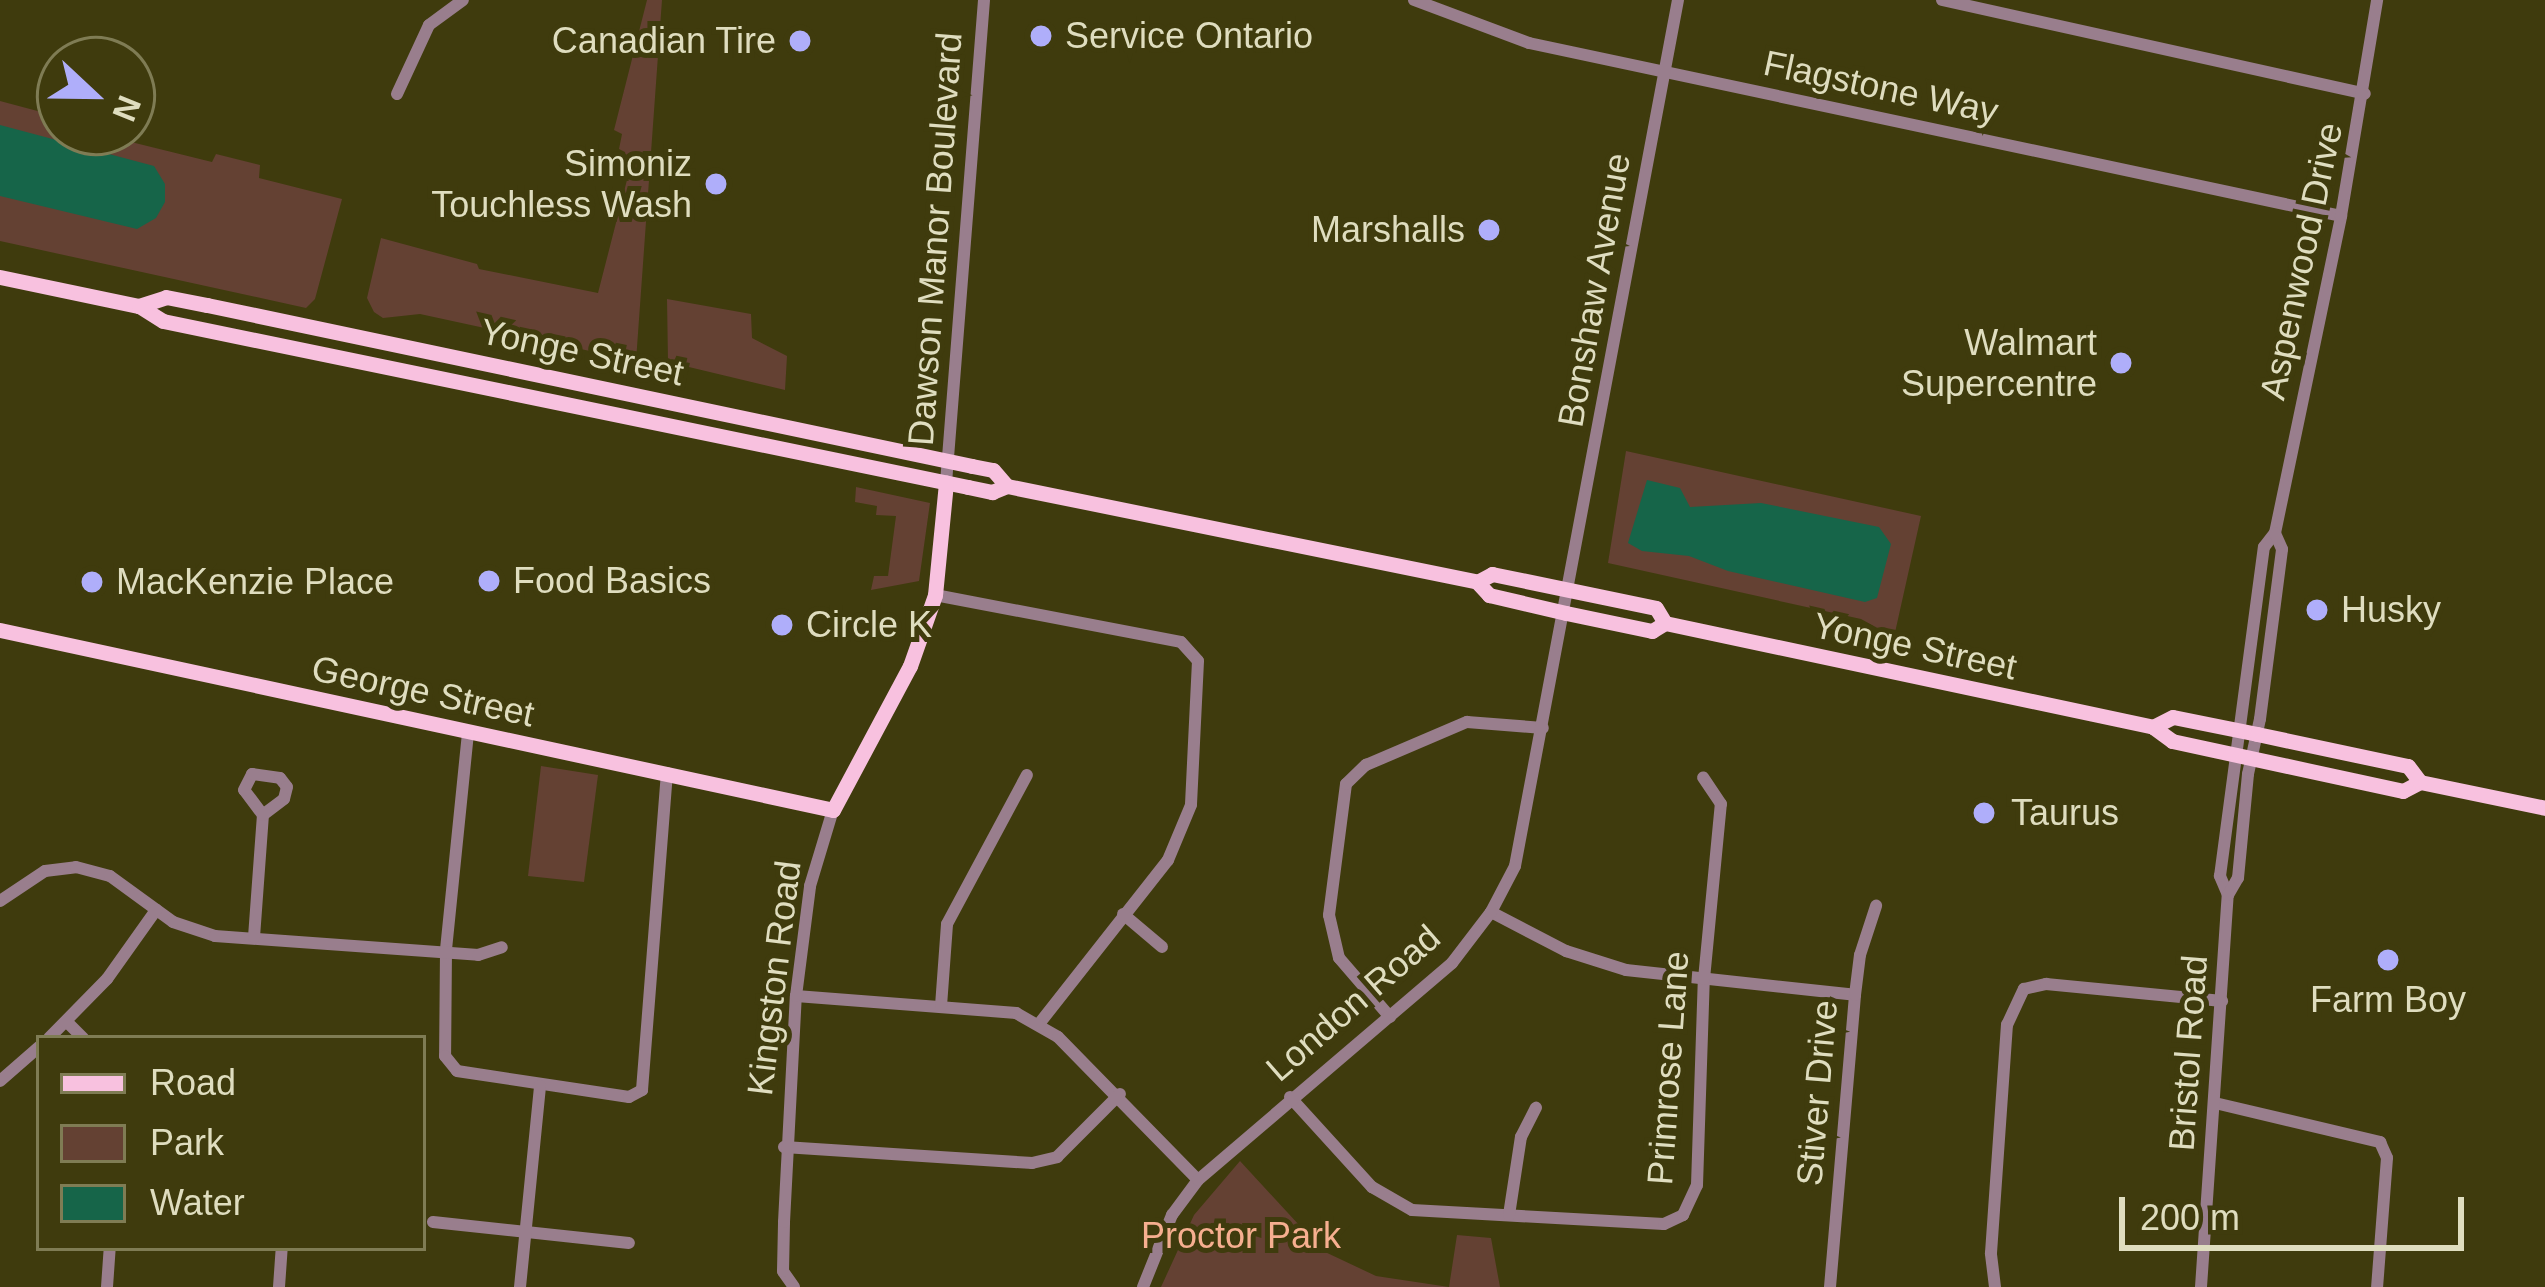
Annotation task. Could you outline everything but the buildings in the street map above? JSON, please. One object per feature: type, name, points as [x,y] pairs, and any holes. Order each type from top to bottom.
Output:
[{"type":"main road","name":"Yonge Street","points":[[0,277],[139,306],[163,321],[946,483],[992,492],[1007,486],[1477,582],[1489,595],[1566,613],[1652,631],[1665,623],[2153,727],[2172,741],[2403,790],[2420,782],[2545,808]]},
{"type":"main road","name":"Yonge Street","points":[[139,306],[166,297],[406,346],[993,470],[1007,486]]},
{"type":"main road","name":"Kingston Road","points":[[833,810],[910,666],[935,595],[946,483]]},
{"type":"main road","name":"Yonge Street","points":[[1477,582],[1492,574],[1657,608],[1665,623]]},
{"type":"main road","name":"George Street","points":[[0,630],[833,810]]},
{"type":"main road","name":"Yonge Street","points":[[2153,727],[2173,717],[2257,734],[2408,766],[2420,782]]},
{"type":"street","points":[[398,94],[429,25],[463,0]]},
{"type":"street","name":"Dawson Manor Boulevard","points":[[946,483],[983,0]]},
{"type":"street","name":"Flagstone Way","points":[[1414,0],[1529,43],[2342,216]]},
{"type":"street","name":"Bonshaw Avenue","points":[[1570,590],[1678,0]]},
{"type":"street","points":[[1942,0],[2365,94]]},
{"type":"street","name":"Aspenwood Drive","points":[[2237,730],[2264,547],[2275,533],[2342,216],[2377,0]]},
{"type":"street","name":"Aspenwood Drive","points":[[2257,734],[2282,549],[2275,533]]},
{"type":"street","name":"London Road","points":[[1143,1287],[1172,1215],[1198,1180],[1452,963],[1491,912],[1515,866],[1570,590]]},
{"type":"street","points":[[935,595],[1181,642],[1198,662],[1190,805],[1168,860],[1039,1024]]},
{"type":"street","points":[[1390,1017],[1340,958],[1329,915],[1346,784],[1366,765],[1467,722],[1544,728]]},
{"type":"street","name":"Bristol Road","points":[[2201,1287],[2228,895],[2220,876],[2237,730]]},
{"type":"street","points":[[468,733],[446,950],[445,1056],[457,1071],[629,1097],[642,1090],[667,773]]},
{"type":"street","name":"Bristol Road","points":[[2228,895],[2238,878],[2257,734]]},
{"type":"street","points":[[941,1006],[946,924],[1027,775]]},
{"type":"street","points":[[263,815],[244,790],[248,776],[280,778],[287,790],[303,794]]},
{"type":"street","name":"Primrose Lane","points":[[1290,1097],[1372,1187],[1412,1210],[1664,1224],[1683,1215],[1697,1185],[1704,979],[1720,804],[1702,776]]},
{"type":"street","points":[[254,938],[263,815],[287,790]]},
{"type":"street","name":"Kingston Road","points":[[794,1287],[783,1271],[784,1147],[796,997],[809,886],[833,810]]},
{"type":"street","points":[[0,901],[45,871],[76,867],[110,876],[195,931],[478,955],[502,947]]},
{"type":"street","name":"Stiver Drive","points":[[1830,1287],[1855,995],[1860,955],[1876,906]]},
{"type":"street","points":[[52,1035],[157,910]]},
{"type":"street","points":[[1491,912],[1566,951],[1606,964],[1855,995]]},
{"type":"street","points":[[1123,914],[1162,947]]},
{"type":"street","points":[[1995,1287],[1990,1253],[2008,1025],[2024,989],[2046,984],[2222,1001]]},
{"type":"street","points":[[796,997],[1016,1013],[1039,1024],[1120,1094],[1198,1180]]},
{"type":"street","points":[[67,1022],[80,1035]]},
{"type":"street","points":[[0,1081],[36,1049]]},
{"type":"street","points":[[520,1287],[540,1087]]},
{"type":"street","points":[[784,1147],[1032,1162],[1057,1157],[1120,1094]]},
{"type":"street","points":[[2215,1102],[2380,1142],[2387,1158],[2378,1287]]},
{"type":"street","points":[[1509,1216],[1521,1137],[1536,1108]]},
{"type":"street","points":[[433,1222],[629,1243]]},
{"type":"street","points":[[107,1287],[110,1251]]},
{"type":"street","points":[[279,1287],[282,1251]]},
{"type":"green space","points":[[647,0],[662,0],[636,361],[420,314],[383,318],[374,312],[367,298],[381,238],[477,264],[479,269],[598,293],[628,176],[625,152],[619,149],[622,134],[614,130]]},
{"type":"green space","points":[[0,101],[36,111],[36,156],[156,156],[156,148],[212,162],[216,154],[260,165],[259,178],[342,199],[315,299],[306,308],[0,241]]},
{"type":"green space","points":[[667,299],[751,314],[752,338],[787,356],[785,390],[668,362]]},
{"type":"green space","points":[[1626,451],[1921,516],[1894,637],[1861,619],[1608,563]]},
{"type":"green space","points":[[856,487],[930,503],[919,581],[871,590],[874,576],[888,576],[896,516],[876,515],[877,506],[855,502]]},
{"type":"green space","points":[[541,766],[598,775],[584,882],[528,876]]},
{"type":"green space","name":"Proctor Park","points":[[1240,1161],[1323,1251],[1376,1276],[1449,1287],[1161,1287],[1194,1215]]},
{"type":"green space","points":[[1457,1235],[1491,1238],[1500,1287],[1449,1287]]},
{"type":"water","points":[[0,125],[36,135],[36,156],[116,156],[154,166],[165,184],[165,202],[156,218],[137,229],[0,196]]},
{"type":"water","points":[[1647,480],[1680,488],[1690,507],[1761,503],[1879,527],[1891,544],[1877,598],[1865,602],[1728,571],[1689,556],[1642,551],[1628,543]]},
{"type":"place","name":"Service Ontario","points":[[1041,36]]},
{"type":"place","name":"Canadian Tire","points":[[800,41]]},
{"type":"place","name":"Simoniz Touchless Wash","points":[[716,184]]},
{"type":"place","name":"Marshalls","points":[[1489,230]]},
{"type":"place","name":"Walmart Supercentre","points":[[2121,363]]},
{"type":"place","name":"Food Basics","points":[[489,581]]},
{"type":"place","name":"MacKenzie Place","points":[[92,582]]},
{"type":"place","name":"Husky","points":[[2317,610]]},
{"type":"place","name":"Circle K","points":[[782,625]]},
{"type":"place","name":"Taurus","points":[[1984,813]]},
{"type":"place","name":"Farm Boy","points":[[2388,960]]}]
